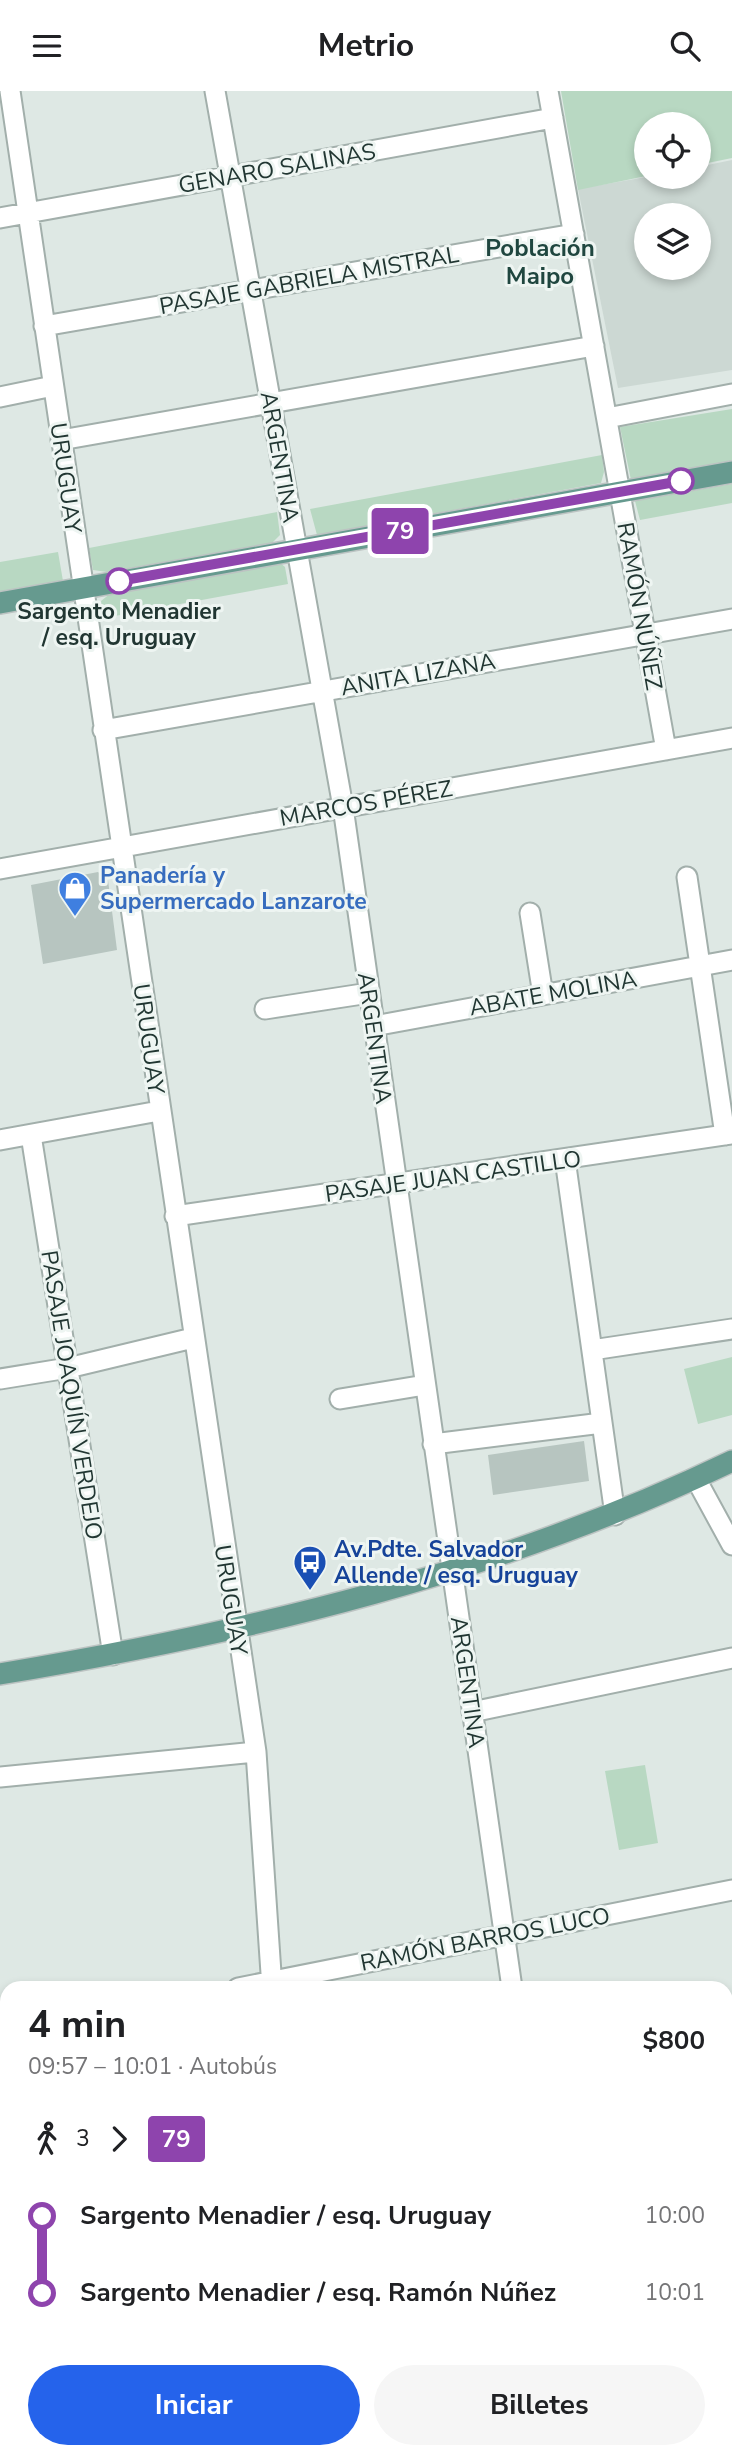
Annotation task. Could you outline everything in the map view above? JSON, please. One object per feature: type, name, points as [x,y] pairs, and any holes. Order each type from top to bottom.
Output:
[{"type":"main road","points":[[0,603],[732,472]]},
{"type":"main road","points":[[0,1674],[113,1655],[235,1628],[452,1572],[615,1515],[732,1461]]},
{"type":"street","name":"ARGENTINA","points":[[215,91],[342,807],[511,1981]]},
{"type":"street","name":"RAMÓN NÚÑEZ","points":[[548,91],[666,750]]},
{"type":"street","name":"URUGUAY","points":[[16,92],[28,213],[44,326],[235,1628],[256,1752],[272,1981]]},
{"type":"street","name":"GENARO SALINAS","points":[[0,218],[553,118]]},
{"type":"street","name":"PASAJE GABRIELA MISTRAL","points":[[44,326],[574,234]]},
{"type":"street","points":[[61,439],[594,346]]},
{"type":"street","points":[[0,397],[53,386]]},
{"type":"street","points":[[607,418],[732,394]]},
{"type":"street","name":"ANITA LIZANA","points":[[103,730],[732,619]]},
{"type":"street","name":"MARCOS PÉREZ","points":[[0,869],[732,738]]},
{"type":"street","points":[[687,877],[729,1134]]},
{"type":"street","points":[[530,913],[543,995]]},
{"type":"street","name":"ABATE MOLINA","points":[[374,1026],[732,960]]},
{"type":"street","points":[[265,1010],[369,993]]},
{"type":"street","points":[[0,1140],[159,1111]]},
{"type":"street","name":"PASAJE JUAN CASTILLO","points":[[175,1216],[729,1134]]},
{"type":"street","name":"PASAJE JOAQUÍN VERDEJO","points":[[31,1135],[113,1655]]},
{"type":"street","points":[[565,1159],[615,1515]]},
{"type":"street","points":[[592,1350],[732,1329]]},
{"type":"street","points":[[0,1379],[68,1367],[193,1338]]},
{"type":"street","points":[[340,1399],[425,1385]]},
{"type":"street","points":[[433,1444],[602,1423]]},
{"type":"street","points":[[696,1479],[732,1545]]},
{"type":"street","points":[[472,1712],[732,1658]]},
{"type":"street","points":[[0,1777],[256,1752]]},
{"type":"street","name":"RAMÓN BARROS LUCO","points":[[290,1981],[505,1934],[732,1890]]},
{"type":"shaded area","points":[[732,160],[732,370],[618,388],[578,189],[634,179],[634,189],[711,189],[711,164]]},
{"type":"green space","points":[[561,91],[732,91],[732,158],[711,162],[711,112],[634,112],[634,178],[578,190]]},
{"type":"green space","points":[[732,409],[732,464],[631,480],[620,427]]},
{"type":"green space","points":[[602,455],[604,472],[601,483],[317,535],[310,509]]},
{"type":"green space","points":[[732,484],[732,503],[640,520],[635,501]]},
{"type":"green space","points":[[277,512],[280,535],[272,543],[107,572],[93,570],[89,548]]},
{"type":"green space","points":[[58,552],[63,581],[0,592],[0,562]]},
{"type":"green space","points":[[279,562],[285,567],[288,584],[104,618],[101,601],[111,593]]},
{"type":"green space","points":[[732,1357],[732,1415],[698,1424],[684,1369]]},
{"type":"green space","points":[[645,1765],[658,1843],[619,1850],[605,1771]]},
{"type":"building","name":"Panadería y Supermercado Lanzarote","points":[[98,872],[108,880],[117,950],[43,964],[31,885]]},
{"type":"building","points":[[584,1441],[589,1481],[493,1495],[488,1455]]},
{"type":"bus line","name":"79","points":[[119,581],[681,481]]},
{"type":"place","name":"Sargento Menadier / esq. Uruguay","points":[[119,581]]},
{"type":"place","name":"Panadería y Supermercado Lanzarote","points":[[75,918]]},
{"type":"place","name":"Av.Pdte. Salvador Allende / esq. Uruguay","points":[[310,1592]]},
{"type":"district","name":"Población Maipo","points":[[540,262]]}]
